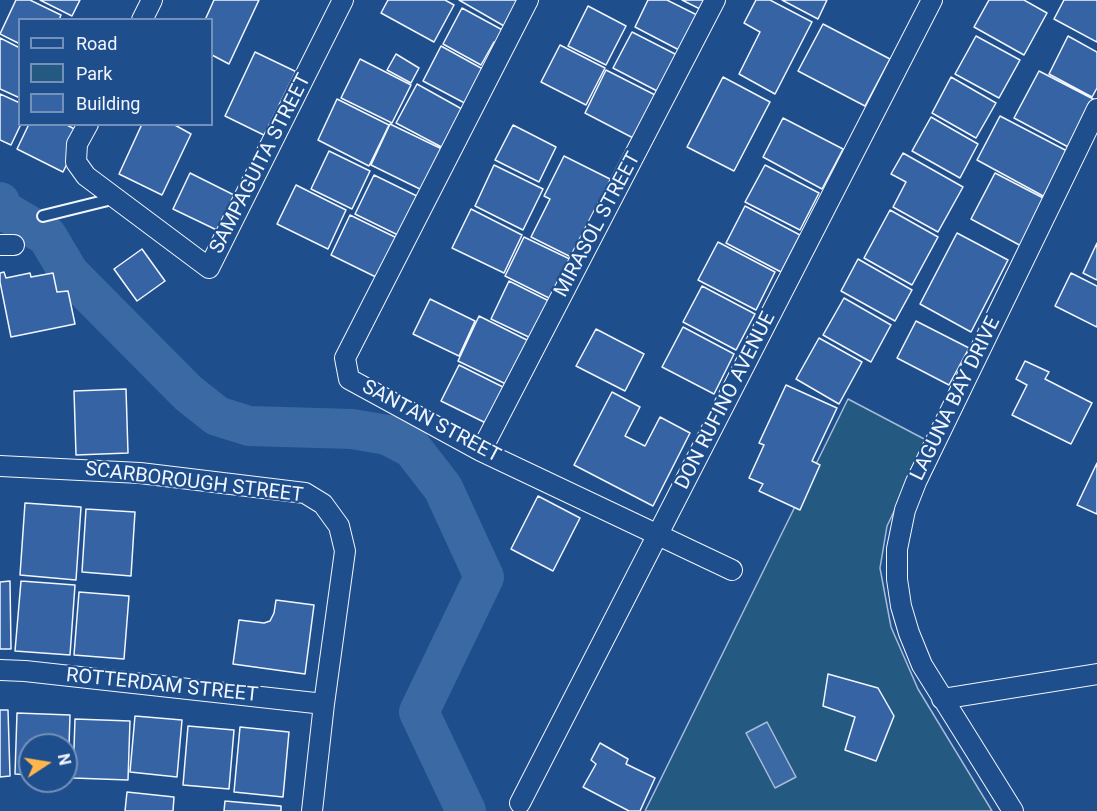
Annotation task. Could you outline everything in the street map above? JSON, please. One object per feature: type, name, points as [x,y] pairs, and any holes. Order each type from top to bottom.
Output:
[{"type":"street","points":[[143,18],[152,0]]},
{"type":"street","name":"SAMPAGUITA STREET","points":[[87,126],[77,144],[76,162],[86,176],[209,268],[343,0]]},
{"type":"street","name":"SANTAN STREET","points":[[528,0],[345,358],[349,379],[480,451],[732,570]]},
{"type":"street","name":"MIRASOL STREET","points":[[480,451],[715,0]]},
{"type":"street","name":"DON RUFINO AVENUE","points":[[520,803],[932,0]]},
{"type":"street","name":"LAGUNA BAY DRIVE","points":[[1013,811],[922,665],[901,606],[897,579],[897,549],[904,510],[916,482],[1097,109]]},
{"type":"street","name":"SCARBOROUGH STREET","points":[[0,466],[152,474],[305,493],[323,504],[339,526],[345,551],[312,811]]},
{"type":"street","name":"ROTTERDAM STREET","points":[[0,670],[25,670],[324,704]]},
{"type":"street","points":[[942,699],[1097,674]]},
{"type":"lane","points":[[43,216],[116,198]]},
{"type":"green space","points":[[848,399],[928,441],[887,526],[880,568],[891,627],[918,689],[992,811],[645,811]]},
{"type":"shaded area","points":[[767,722],[796,777],[775,788],[746,733]]},
{"type":"building","points":[[16,0],[30,0],[61,15],[60,18],[18,18],[18,43],[0,34]]},
{"type":"building","points":[[40,0],[80,0],[72,16]]},
{"type":"building","points":[[214,0],[259,0],[229,64],[213,56],[213,18],[206,18]]},
{"type":"building","points":[[388,0],[445,0],[454,5],[434,42],[381,13]]},
{"type":"building","points":[[459,0],[527,0],[511,30]]},
{"type":"building","points":[[648,0],[667,0],[701,17],[683,52],[635,27]]},
{"type":"building","points":[[682,0],[715,0],[708,13]]},
{"type":"building","points":[[756,0],[770,0],[812,22],[775,94],[739,74],[760,32],[744,23]]},
{"type":"building","points":[[782,0],[827,0],[818,19]]},
{"type":"building","points":[[989,0],[1024,0],[1047,13],[1024,55],[974,27]]},
{"type":"building","points":[[1064,0],[1097,0],[1097,42],[1054,19]]},
{"type":"building","points":[[588,6],[626,26],[606,65],[568,46]]},
{"type":"building","points":[[462,8],[508,33],[502,46],[494,42],[481,65],[443,44]]},
{"type":"building","points":[[823,24],[890,59],[865,106],[798,71]]},
{"type":"building","points":[[632,32],[677,55],[659,92],[613,68]]},
{"type":"building","points":[[976,36],[1020,60],[999,98],[955,74]]},
{"type":"building","points":[[1068,36],[1097,52],[1097,88],[1092,97],[1049,74]]},
{"type":"building","points":[[0,38],[18,47],[18,97],[0,89]]},
{"type":"building","points":[[560,45],[605,68],[586,105],[541,82]]},
{"type":"building","points":[[441,46],[490,73],[472,107],[423,81]]},
{"type":"building","points":[[255,52],[303,75],[272,139],[225,116]]},
{"type":"building","points":[[396,54],[419,68],[411,83],[387,70]]},
{"type":"building","points":[[360,59],[411,85],[392,123],[341,98]]},
{"type":"building","points":[[606,70],[659,97],[637,140],[585,113]]},
{"type":"building","points":[[1039,71],[1095,100],[1070,148],[1014,118]]},
{"type":"building","points":[[723,77],[770,102],[734,171],[687,147]]},
{"type":"building","points":[[951,77],[996,103],[976,138],[932,113]]},
{"type":"building","points":[[417,84],[469,113],[449,151],[396,123]]},
{"type":"building","points":[[0,94],[18,102],[18,126],[20,126],[11,145],[0,140]]},
{"type":"building","points":[[337,99],[389,125],[369,166],[318,140]]},
{"type":"building","points":[[1000,116],[1069,152],[1045,197],[977,160]]},
{"type":"building","points":[[931,117],[978,144],[960,178],[912,151]]},
{"type":"building","points":[[783,118],[843,149],[822,189],[763,157]]},
{"type":"building","points":[[390,124],[446,151],[426,192],[371,165]]},
{"type":"building","points":[[513,125],[556,147],[539,182],[495,160]]},
{"type":"building","points":[[28,126],[69,126],[82,133],[63,172],[17,149]]},
{"type":"building","points":[[141,126],[177,126],[191,134],[162,195],[119,174]]},
{"type":"building","points":[[329,151],[370,171],[352,209],[311,189]]},
{"type":"building","points":[[903,153],[963,187],[938,232],[893,207],[906,182],[891,174]]},
{"type":"building","points":[[564,156],[616,182],[573,258],[531,237],[550,199],[544,196]]},
{"type":"building","points":[[494,165],[543,189],[523,230],[475,206]]},
{"type":"building","points":[[765,165],[819,193],[800,230],[745,202]]},
{"type":"building","points":[[190,173],[240,198],[223,233],[173,209]]},
{"type":"building","points":[[995,173],[1049,201],[1025,248],[971,219]]},
{"type":"building","points":[[374,175],[425,200],[406,239],[355,214]]},
{"type":"building","points":[[296,185],[346,210],[328,249],[277,224]]},
{"type":"building","points":[[745,206],[800,235],[781,272],[726,243]]},
{"type":"building","points":[[471,209],[522,235],[504,273],[452,248]]},
{"type":"building","points":[[890,210],[938,237],[912,285],[864,258]]},
{"type":"building","points":[[350,215],[403,241],[384,281],[331,255]]},
{"type":"building","points":[[957,233],[1008,260],[971,332],[920,304]]},
{"type":"building","points":[[524,237],[576,262],[557,302],[505,276]]},
{"type":"building","points":[[718,242],[775,272],[756,310],[698,280]]},
{"type":"building","points":[[1097,243],[1097,280],[1083,273]]},
{"type":"building","points":[[142,249],[165,281],[137,301],[114,269]]},
{"type":"building","points":[[858,259],[912,290],[895,321],[841,291]]},
{"type":"building","points":[[4,272],[6,278],[30,273],[31,277],[53,273],[57,292],[68,291],[75,324],[11,337],[0,282],[0,273]]},
{"type":"building","points":[[1071,273],[1097,286],[1097,327],[1055,306]]},
{"type":"building","points":[[509,281],[553,303],[535,340],[491,319]]},
{"type":"building","points":[[702,286],[755,314],[736,350],[683,322]]},
{"type":"building","points":[[844,298],[891,325],[871,362],[823,335]]},
{"type":"building","points":[[430,299],[475,321],[459,356],[413,334]]},
{"type":"building","points":[[479,316],[531,342],[510,386],[458,361]]},
{"type":"building","points":[[916,321],[969,348],[949,385],[897,358]]},
{"type":"building","points":[[683,327],[734,354],[714,394],[662,367]]},
{"type":"building","points":[[596,329],[644,354],[625,391],[576,366]]},
{"type":"building","points":[[819,338],[862,362],[839,404],[796,379]]},
{"type":"building","points":[[1025,361],[1049,372],[1045,379],[1092,403],[1071,444],[1012,415],[1027,385],[1016,379]]},
{"type":"building","points":[[459,365],[509,390],[492,426],[441,401]]},
{"type":"building","points":[[786,385],[837,408],[812,461],[820,465],[800,510],[759,491],[763,484],[749,478],[764,445],[759,443]]},
{"type":"building","points":[[126,389],[128,453],[76,455],[74,391]]},
{"type":"building","points":[[612,392],[640,407],[625,436],[645,446],[660,417],[690,433],[653,506],[574,465]]},
{"type":"building","points":[[1097,463],[1097,514],[1077,505]]},
{"type":"building","points":[[538,496],[580,518],[553,571],[511,549]]},
{"type":"building","points":[[25,503],[81,507],[76,580],[20,575]]},
{"type":"building","points":[[86,509],[135,512],[131,576],[82,572]]},
{"type":"building","points":[[10,581],[11,649],[0,649],[0,582]]},
{"type":"building","points":[[21,581],[75,585],[70,655],[15,651]]},
{"type":"building","points":[[79,592],[129,596],[124,659],[74,655]]},
{"type":"building","points":[[276,600],[314,605],[305,674],[233,664],[239,620],[264,623],[270,621]]},
{"type":"building","points":[[828,674],[878,688],[894,716],[876,761],[845,750],[855,717],[823,706]]},
{"type":"building","points":[[0,710],[8,710],[10,776],[0,777]]},
{"type":"building","points":[[17,713],[70,715],[69,733],[18,733],[18,774],[15,774]]},
{"type":"building","points":[[135,716],[182,720],[177,777],[130,772]]},
{"type":"building","points":[[75,719],[130,721],[128,780],[78,778],[78,733],[75,733]]},
{"type":"building","points":[[188,726],[234,730],[229,789],[183,785]]},
{"type":"building","points":[[240,727],[289,732],[283,797],[234,792]]},
{"type":"building","points":[[600,743],[628,759],[626,764],[655,778],[640,811],[629,811],[583,787],[596,764],[591,760]]},
{"type":"building","points":[[127,792],[174,797],[173,811],[125,811]]},
{"type":"building","points":[[225,801],[281,806],[281,811],[224,811]]},
{"type":"waterway","points":[[0,202],[1,209],[47,236],[69,273],[188,393],[217,416],[249,426],[352,429],[387,435],[412,448],[443,488],[484,577],[419,712],[466,811]]}]
